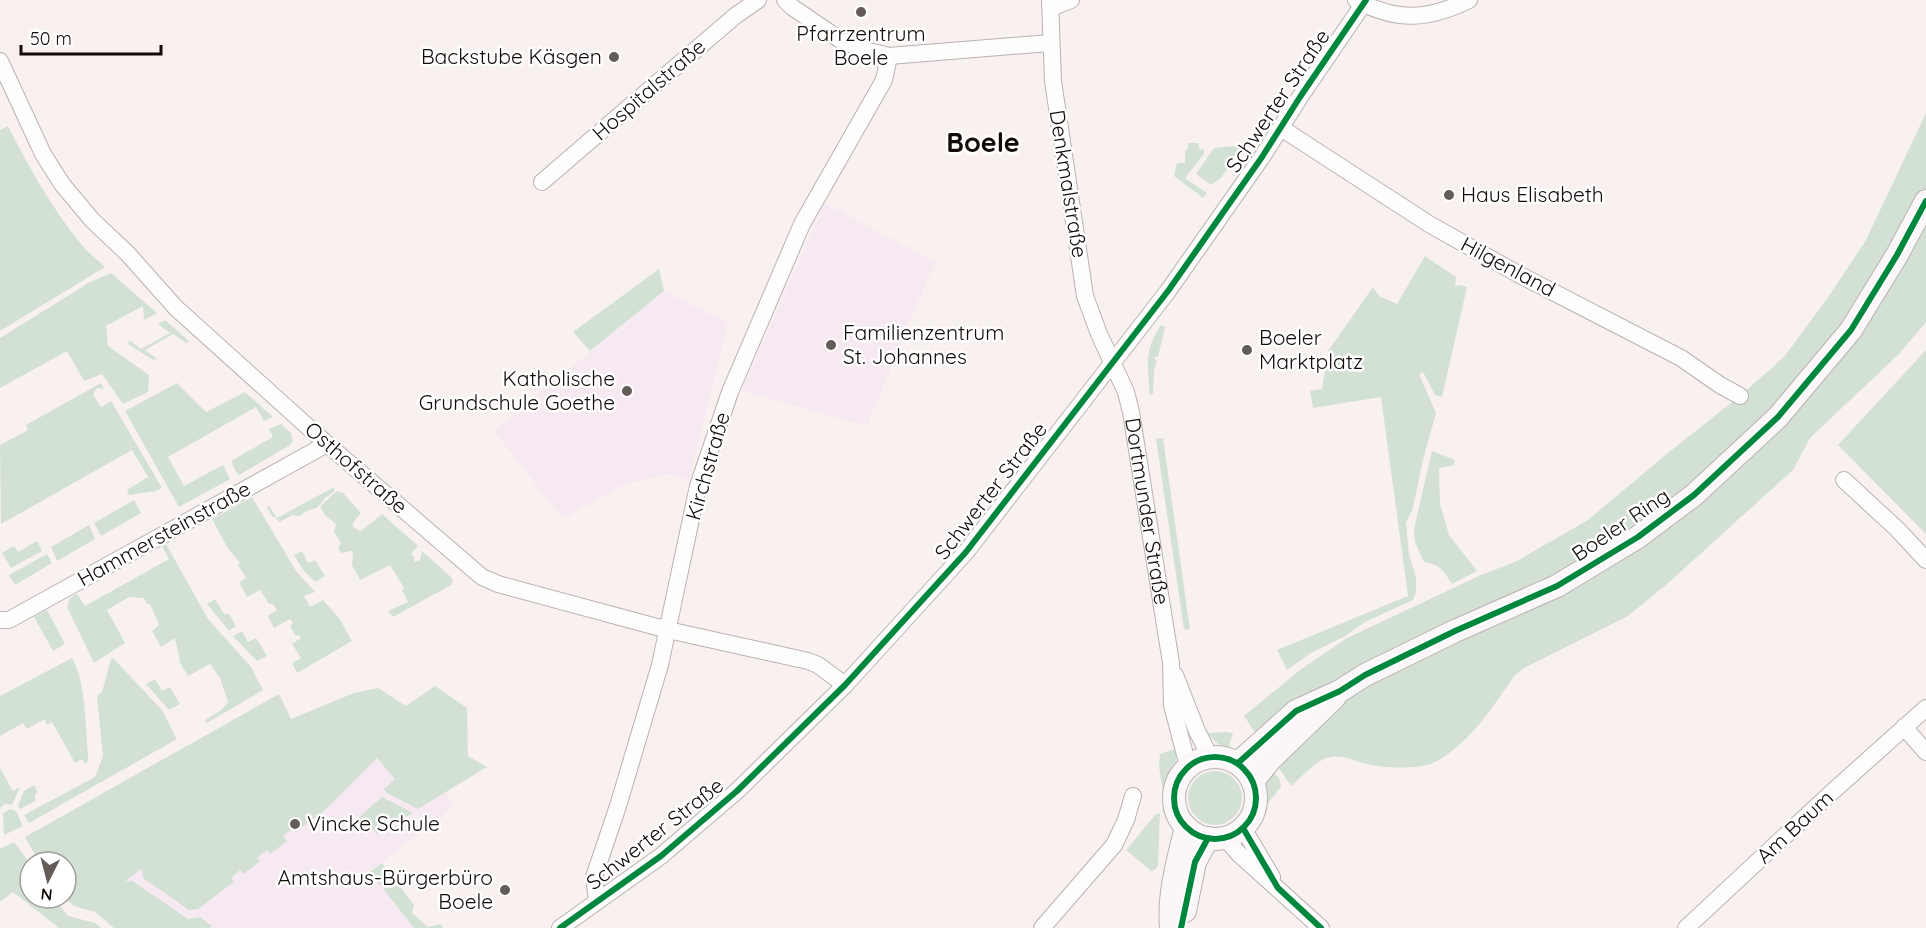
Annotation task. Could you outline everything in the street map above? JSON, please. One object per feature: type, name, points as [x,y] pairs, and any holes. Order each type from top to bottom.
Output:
[{"type":"main road","name":"Boeler Ring","points":[[1238,763],[1296,711],[1340,691],[1365,675],[1455,631],[1557,586],[1638,537],[1694,495],[1778,417],[1851,330],[1897,255],[1926,201]]},
{"type":"main road","name":"Boeler Ring","points":[[1253,781],[1271,759],[1325,709],[1340,691]]},
{"type":"main road","points":[[1181,928],[1195,862],[1225,835],[1255,808],[1256,791],[1253,781],[1238,763],[1226,758],[1210,757],[1198,760],[1188,766],[1179,776],[1173,795],[1178,816],[1186,827],[1199,836],[1225,835]]},
{"type":"main road","points":[[1171,928],[1173,888],[1186,827]]},
{"type":"street","name":"Hospitalstraße","points":[[542,182],[735,16],[758,0]]},
{"type":"street","points":[[785,0],[839,39],[861,49],[889,56],[1050,43]]},
{"type":"street","points":[[1050,4],[1071,0]]},
{"type":"street","points":[[1362,1],[1407,17],[1427,16],[1469,0]]},
{"type":"street","name":"Schwerter Straße","points":[[560,928],[661,856],[737,790],[845,685],[966,552],[1168,291],[1281,128],[1362,1]]},
{"type":"street","name":"Denkmalstraße","points":[[1050,4],[1050,43],[1061,144],[1086,296],[1099,334],[1113,361]]},
{"type":"street","name":"Kirchstraße","points":[[597,900],[594,877],[618,806],[660,665],[699,486],[738,372],[802,224],[884,80],[889,56]]},
{"type":"street","name":"Osthofstraße","points":[[0,61],[43,154],[62,184],[92,220],[127,253],[176,308],[327,444],[482,577],[498,584],[668,630],[808,661],[818,665],[845,685]]},
{"type":"street","name":"Hilgenland","points":[[1281,128],[1430,224],[1509,269],[1681,358],[1740,396]]},
{"type":"street","name":"Dortmunder Straße","points":[[1113,361],[1126,392],[1131,412],[1171,663],[1172,705],[1188,766]]},
{"type":"street","name":"Hammersteinstraße","points":[[0,620],[9,620],[327,444]]},
{"type":"street","points":[[1844,480],[1898,529],[1926,560]]},
{"type":"street","name":"Dortmunder Straße","points":[[1171,663],[1210,757]]},
{"type":"street","name":"Am Baum","points":[[1686,928],[1926,708]]},
{"type":"street","points":[[1904,727],[1926,752]]},
{"type":"street","points":[[1042,928],[1114,845],[1126,820],[1133,796]]},
{"type":"street","points":[[1225,835],[1239,854],[1321,928]]},
{"type":"shaded area","name":"Familienzentrum St. Johannes","points":[[825,204],[937,262],[926,283],[867,426],[741,391]]},
{"type":"shaded area","name":"Katholische Grundschule Goethe","points":[[664,291],[728,323],[689,480],[667,474],[623,485],[563,519],[494,431]]},
{"type":"shaded area","name":"Vincke Schule","points":[[357,714],[427,758],[454,806],[371,871],[414,928],[114,928],[95,912],[78,907],[78,890]]},
{"type":"green space","points":[[1926,113],[1926,322],[1899,354],[1810,438],[1793,470],[1666,585],[1628,616],[1524,668],[1515,675],[1470,735],[1448,754],[1428,765],[1401,768],[1332,757],[1317,763],[1291,786],[1244,716],[1300,670],[1347,638],[1481,575],[1515,562],[1588,520],[1740,396],[1784,357],[1829,296],[1866,240]]},
{"type":"green space","points":[[8,126],[60,217],[84,247],[105,267],[0,331],[0,130]]},
{"type":"green space","points":[[1188,143],[1198,143],[1200,150],[1204,149],[1204,154],[1185,178],[1207,193],[1203,198],[1174,176],[1177,163],[1185,163]]},
{"type":"green space","points":[[1233,146],[1241,150],[1221,178],[1211,185],[1196,174],[1214,148]]},
{"type":"green space","points":[[1425,256],[1456,277],[1455,286],[1467,287],[1442,397],[1435,395],[1423,372],[1419,374],[1436,413],[1413,508],[1406,523],[1409,555],[1416,577],[1416,592],[1413,600],[1365,622],[1345,636],[1311,653],[1287,670],[1277,650],[1408,596],[1381,397],[1313,408],[1310,391],[1322,389],[1328,351],[1373,287],[1379,296],[1397,304]]},
{"type":"green space","points":[[659,269],[664,291],[590,351],[573,332]]},
{"type":"green space","points":[[111,273],[157,313],[144,320],[143,306],[106,326],[108,346],[149,375],[148,392],[123,404],[102,374],[84,381],[67,351],[0,388],[0,338],[90,282]]},
{"type":"green space","points":[[165,320],[189,341],[186,343],[173,334],[145,350],[157,359],[153,360],[128,344],[129,340],[141,349],[170,333],[158,324]]},
{"type":"green space","points":[[1161,325],[1165,327],[1158,357],[1154,357],[1157,362],[1154,369],[1153,394],[1150,395],[1149,351]]},
{"type":"green space","points":[[1926,350],[1926,534],[1838,445]]},
{"type":"green space","points":[[101,383],[104,389],[98,388],[93,395],[101,407],[111,401],[162,488],[129,495],[127,490],[148,477],[132,450],[1,524],[0,445],[28,430],[26,425]]},
{"type":"green space","points":[[177,383],[206,412],[245,392],[273,417],[264,421],[256,407],[168,457],[184,486],[223,465],[230,479],[179,507],[125,411]]},
{"type":"green space","points":[[281,424],[291,433],[293,441],[290,445],[239,475],[237,474],[231,461],[273,437],[269,429]]},
{"type":"green space","points":[[1163,438],[1190,630],[1184,629],[1156,439]]},
{"type":"green space","points":[[1432,451],[1455,460],[1454,465],[1439,468],[1440,504],[1449,535],[1477,571],[1452,584],[1441,569],[1424,562],[1415,542],[1414,529]]},
{"type":"green space","points":[[334,487],[334,492],[317,508],[279,522],[274,516],[272,517],[267,507],[269,506],[277,518]]},
{"type":"green space","points":[[337,491],[343,493],[361,513],[353,523],[353,527],[361,531],[382,514],[418,546],[411,554],[414,562],[420,560],[422,551],[451,577],[453,580],[451,585],[393,617],[388,611],[408,602],[402,590],[404,588],[390,565],[360,580],[352,565],[353,552],[341,553],[338,547],[341,543],[334,532],[336,524],[325,515],[320,506]]},
{"type":"green space","points":[[252,497],[296,571],[315,592],[304,596],[310,607],[323,600],[339,618],[352,641],[297,673],[292,663],[301,658],[292,644],[301,638],[296,636],[290,626],[293,623],[290,619],[274,628],[268,616],[277,610],[273,604],[269,604],[260,590],[247,597],[239,582],[246,578],[238,565],[240,563],[227,547],[212,519]]},
{"type":"green space","points":[[134,500],[141,513],[101,536],[94,523]]},
{"type":"green space","points":[[89,525],[95,539],[57,561],[51,547]]},
{"type":"green space","points":[[37,541],[42,551],[11,568],[2,553],[14,546],[18,552]]},
{"type":"green space","points":[[166,544],[208,619],[251,667],[263,690],[207,723],[205,720],[221,710],[228,702],[220,678],[210,664],[188,676],[179,661],[175,638],[161,647],[152,631],[159,625],[150,604],[147,604],[144,598],[129,597],[107,610],[125,643],[94,663],[68,609],[71,598],[77,594],[85,606],[169,559],[162,546]]},
{"type":"green space","points":[[302,551],[308,563],[315,560],[325,576],[315,582],[303,570],[294,555]]},
{"type":"green space","points":[[47,554],[52,563],[15,585],[9,575]]},
{"type":"green space","points":[[215,599],[224,614],[229,614],[236,626],[229,631],[207,604]]},
{"type":"green space","points":[[47,610],[65,644],[53,651],[34,617]]},
{"type":"green space","points":[[242,631],[248,642],[256,638],[267,656],[257,661],[233,636]]},
{"type":"green space","points":[[72,658],[80,679],[84,704],[88,753],[88,761],[85,764],[82,759],[75,763],[52,722],[47,725],[45,719],[27,729],[23,723],[0,736],[0,696]]},
{"type":"green space","points":[[113,658],[162,710],[177,739],[29,823],[24,815],[95,777],[103,756],[97,696],[102,692]]},
{"type":"green space","points":[[155,679],[162,691],[170,687],[180,704],[169,710],[146,684]]},
{"type":"green space","points":[[435,686],[467,708],[468,756],[487,767],[418,809],[387,793],[384,789],[395,779],[377,758],[316,819],[314,818],[296,832],[293,828],[283,836],[287,841],[270,854],[267,850],[257,858],[260,861],[244,874],[240,870],[231,878],[234,882],[198,909],[189,910],[143,878],[142,869],[126,880],[128,882],[131,880],[188,919],[200,917],[212,926],[209,928],[114,928],[95,912],[78,907],[78,850],[32,850],[25,837],[279,694],[291,719],[354,693],[378,688],[406,706]]},
{"type":"green space","points":[[1207,733],[1233,733],[1228,749],[1218,744]]},
{"type":"green space","points":[[1177,748],[1176,761],[1166,791],[1163,792],[1159,766],[1160,754]]},
{"type":"green space","points":[[0,768],[13,791],[20,787],[12,805],[5,804],[0,808]]},
{"type":"green space","points":[[1269,770],[1279,778],[1281,787],[1263,809],[1264,784]]},
{"type":"green space","points":[[1215,771],[1225,773],[1234,779],[1240,788],[1242,798],[1240,808],[1234,817],[1225,823],[1215,825],[1205,823],[1196,817],[1190,808],[1188,798],[1190,788],[1196,779],[1205,773]]},
{"type":"green space","points":[[34,785],[38,792],[35,795],[35,801],[20,809],[18,806],[24,791]]},
{"type":"green space","points":[[382,797],[413,813],[377,834],[373,829],[365,833],[356,820]]},
{"type":"green space","points":[[10,809],[16,811],[23,826],[4,835],[3,813]]},
{"type":"green space","points":[[1160,813],[1158,865],[1151,871],[1127,849],[1155,815]]},
{"type":"green space","points":[[14,842],[20,850],[18,850],[18,896],[13,892],[0,902],[0,849]]},
{"type":"green space","points":[[382,863],[414,905],[412,913],[428,927],[441,924],[443,928],[414,928],[370,872]]},
{"type":"green space","points":[[36,910],[63,910],[68,916],[95,923],[101,928],[59,928]]},
{"type":"cycle path","points":[[560,928],[661,856],[737,791],[845,685],[966,552],[1168,291],[1262,157],[1366,0]]},
{"type":"cycle path","points":[[1238,763],[1296,711],[1340,691],[1365,675],[1455,631],[1557,586],[1638,537],[1694,495],[1778,417],[1851,330],[1897,255],[1926,201]]},
{"type":"cycle path","points":[[1207,757],[1223,757],[1238,764],[1249,775],[1256,790],[1256,798],[1253,814],[1244,827],[1223,839],[1207,839],[1192,832],[1181,821],[1174,806],[1174,790],[1181,775],[1192,764],[1207,757]]},
{"type":"cycle path","points":[[1243,828],[1278,888],[1321,928]]},
{"type":"cycle path","points":[[1181,928],[1195,862],[1208,838]]},
{"type":"place","name":"Pfarrzentrum Boele","points":[[861,12]]},
{"type":"place","name":"Backstube Käsgen","points":[[614,57]]},
{"type":"place","name":"Haus Elisabeth","points":[[1449,195]]},
{"type":"place","name":"Familienzentrum St. Johannes","points":[[831,345]]},
{"type":"place","name":"Boeler Marktplatz","points":[[1247,350]]},
{"type":"place","name":"Katholische Grundschule Goethe","points":[[627,391]]},
{"type":"place","name":"Vincke Schule","points":[[295,824]]},
{"type":"place","name":"Amtshaus-Bürgerbüro Boele","points":[[505,890]]},
{"type":"district","name":"Boele","points":[[983,143]]}]
